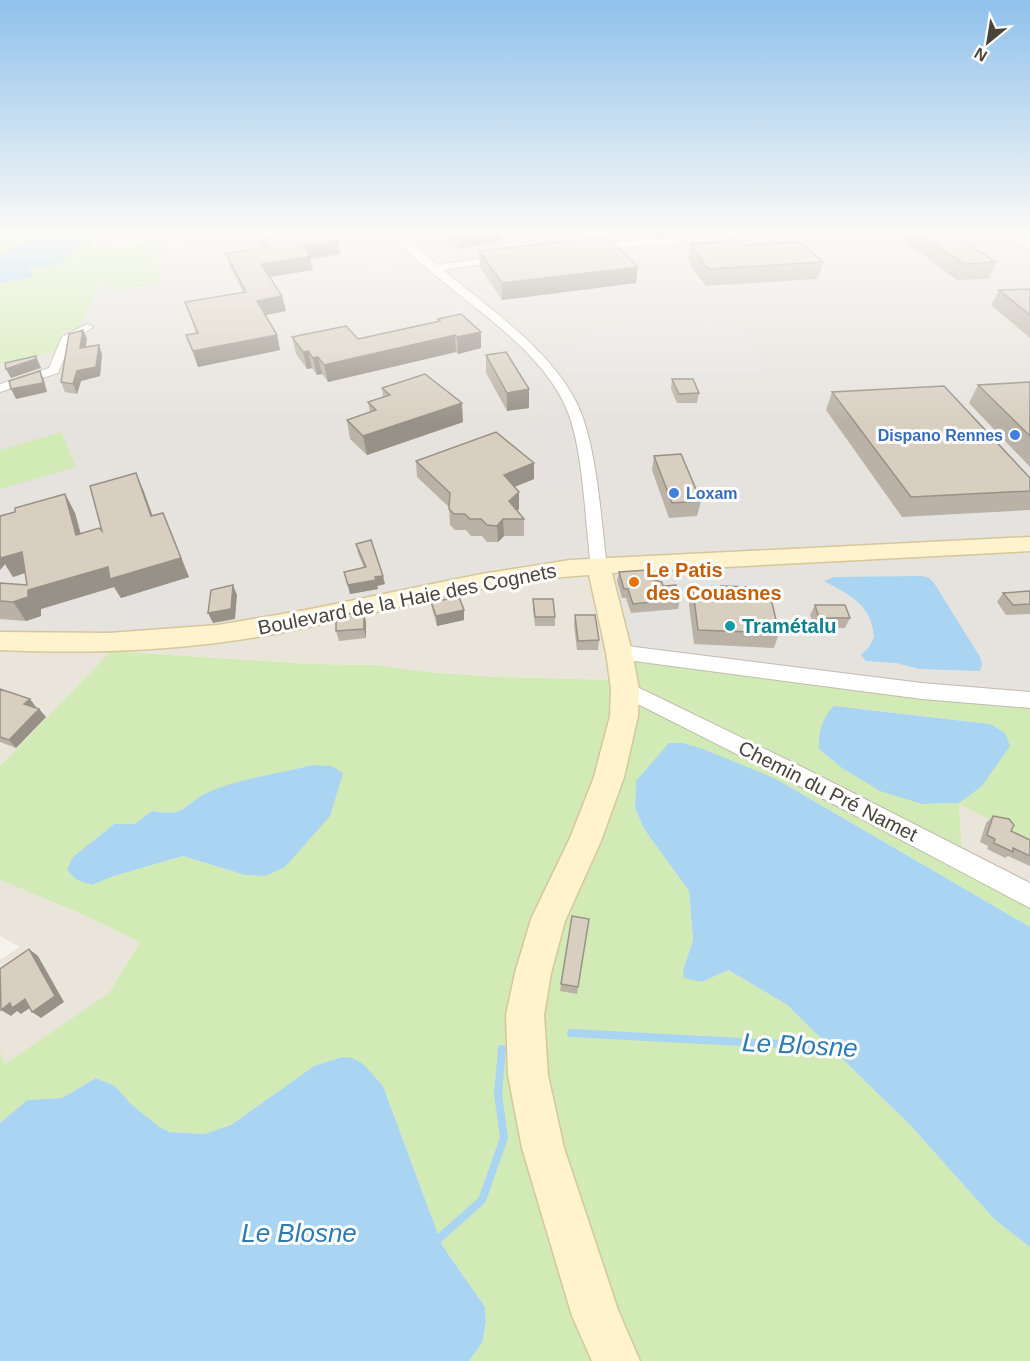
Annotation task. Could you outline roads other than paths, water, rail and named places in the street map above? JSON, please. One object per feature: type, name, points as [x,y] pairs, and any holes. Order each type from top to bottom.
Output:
[{"type":"main road","name":"Boulevard de la Haie des Cognets","points":[[1,643],[115,643],[217,634],[310,618],[514,575],[599,567],[1030,544]]},
{"type":"main road","points":[[599,567],[619,652],[624,700],[609,777],[585,841],[548,919],[533,973],[525,1016],[528,1075],[543,1148],[596,1316],[616,1361]]},
{"type":"street","points":[[468,297],[526,347],[552,374],[576,416],[583,442],[599,567]]},
{"type":"street","points":[[0,388],[44,375],[54,369],[66,339],[87,327]]},
{"type":"street","points":[[619,652],[922,691],[1030,700]]},
{"type":"street","name":"Chemin du Pré Namet","points":[[624,700],[783,768],[1030,896]]},
{"type":"water","points":[[922,576],[934,583],[980,657],[982,664],[980,671],[920,669],[896,663],[866,661],[861,655],[869,647],[874,637],[869,616],[858,602],[824,581],[834,577]]},
{"type":"water","points":[[834,706],[990,724],[1005,733],[1010,746],[982,786],[959,803],[922,804],[880,791],[842,768],[819,749],[822,726]]},
{"type":"water","points":[[669,743],[683,743],[703,749],[776,779],[1030,927],[1030,1247],[995,1220],[911,1126],[786,1004],[728,970],[702,982],[684,978],[683,970],[693,940],[689,891],[644,829],[635,808],[636,781]]},
{"type":"water","points":[[312,765],[331,766],[343,773],[330,816],[285,867],[265,876],[245,875],[183,856],[114,876],[92,885],[77,880],[67,870],[73,857],[114,824],[135,824],[152,811],[164,813],[180,811],[202,795],[222,787]]},
{"type":"water","name":"Le Blosne","points":[[342,1057],[352,1058],[363,1064],[383,1086],[442,1245],[485,1307],[486,1321],[482,1343],[469,1361],[0,1361],[0,1123],[27,1100],[62,1098],[96,1078],[115,1086],[130,1103],[169,1132],[204,1134],[231,1125],[314,1066]]},
{"type":"waterway","name":"Le Blosne","points":[[571,1033],[836,1047]]},
{"type":"waterway","name":"Le Blosne","points":[[436,1241],[482,1200],[504,1138],[498,1094],[502,1049]]},
{"type":"place","name":"Dispano Rennes","points":[[1015,435]]},
{"type":"place","name":"Loxam","points":[[674,493]]},
{"type":"place","name":"Le Patis des Couasnes","points":[[634,582]]},
{"type":"place","name":"Tramétalu","points":[[730,626]]}]
